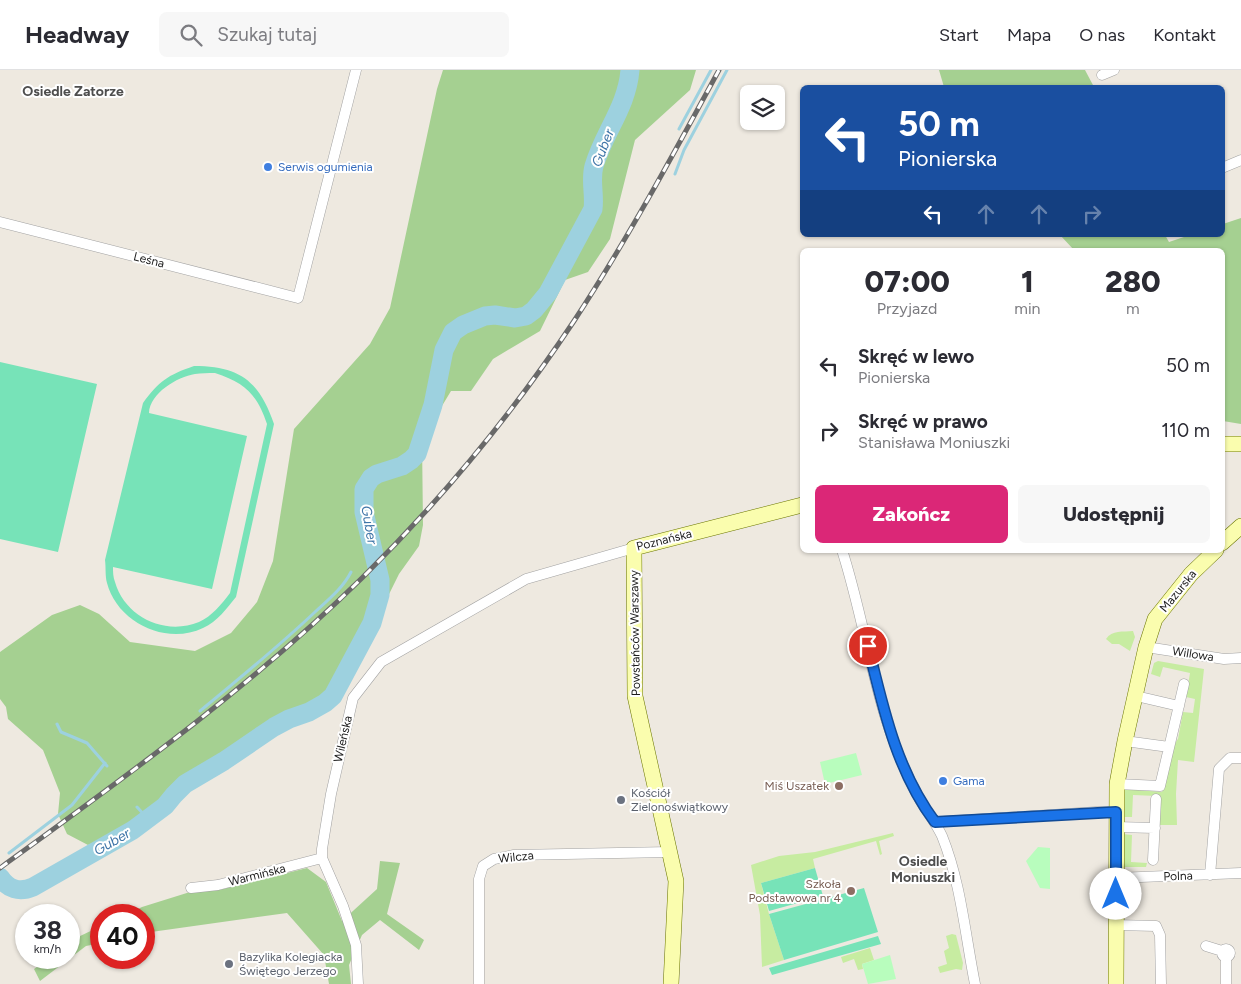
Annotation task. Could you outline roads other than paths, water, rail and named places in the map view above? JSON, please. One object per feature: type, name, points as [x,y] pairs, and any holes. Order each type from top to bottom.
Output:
[{"type":"street","name":"Leśna","points":[[0,222],[298,298],[356,70]]},
{"type":"street","points":[[1102,75],[1114,70]]},
{"type":"street","points":[[1225,167],[1241,160]]},
{"type":"street","points":[[1225,444],[1241,444]]},
{"type":"street","name":"Poznańska","points":[[526,579],[634,548],[800,506]]},
{"type":"street","points":[[1225,540],[1241,526]]},
{"type":"street","name":"Powstańców Warszawy","points":[[634,548],[635,696],[676,881],[671,984]]},
{"type":"street","points":[[843,553],[861,615],[886,719],[903,768],[942,836],[962,901],[975,984]]},
{"type":"street","name":"Mazurska","points":[[1116,984],[1117,784],[1146,647],[1155,619],[1191,574],[1213,553]]},
{"type":"street","name":"Wileńska","points":[[358,984],[356,944],[343,906],[322,858],[331,794],[353,698],[382,662],[526,579]]},
{"type":"street","name":"Willowa","points":[[1146,647],[1224,659],[1241,658]]},
{"type":"street","points":[[1117,784],[1160,786],[1184,684]]},
{"type":"street","points":[[1136,696],[1179,706]]},
{"type":"street","points":[[1125,741],[1169,747]]},
{"type":"street","points":[[1210,875],[1219,769],[1230,758],[1241,758]]},
{"type":"street","points":[[1153,860],[1156,799]]},
{"type":"street","points":[[935,822],[1116,819],[1155,828]]},
{"type":"street","name":"Wilcza","points":[[479,984],[479,879],[483,866],[494,859],[514,856],[670,852]]},
{"type":"street","name":"Warmińska","points":[[191,888],[218,885],[322,858]]},
{"type":"street","name":"Polna","points":[[1116,878],[1241,874]]},
{"type":"street","points":[[1116,925],[1156,926],[1160,935],[1161,984]]},
{"type":"street","points":[[1206,946],[1226,953],[1241,947]]},
{"type":"street","points":[[1226,953],[1226,984]]},
{"type":"waterway","name":"Guber","points":[[0,877],[14,889],[23,890],[33,887],[133,830],[165,806],[185,784],[224,761],[274,727],[309,712],[333,696],[372,623],[380,595],[380,580],[364,512],[364,489],[371,478],[377,474],[402,466],[417,454],[433,405],[444,350],[453,332],[463,325],[485,316],[495,315],[515,318],[526,316],[534,310],[548,293],[593,209],[592,177],[594,166],[625,96],[630,70]]},
{"type":"waterway","points":[[679,129],[711,70]]},
{"type":"waterway","points":[[675,174],[684,150],[727,70]]},
{"type":"waterway","name":"Guber","points":[[556,278],[560,281]]},
{"type":"waterway","name":"Guber","points":[[364,536],[369,533]]},
{"type":"waterway","points":[[200,711],[258,663],[335,594],[351,572]]},
{"type":"waterway","points":[[57,724],[61,732],[87,743],[107,766]]},
{"type":"waterway","points":[[9,853],[72,805],[105,763]]},
{"type":"waterway","points":[[137,807],[149,820]]},
{"type":"railway","points":[[0,868],[140,765],[232,694],[320,618],[362,578],[448,487],[501,422],[574,321],[631,228],[719,70]]},
{"type":"place","name":"Serwis ogumienia","points":[[268,167]]},
{"type":"place","name":"Gama","points":[[943,781]]},
{"type":"place","name":"Miś Uszatek","points":[[839,786]]},
{"type":"place","name":"Kościół Zielonoświątkowy","points":[[621,800]]},
{"type":"place","name":"Szkoła Podstawowa nr 4","points":[[851,891]]},
{"type":"place","name":"Bazylika Kolegiacka Świętego Jerzego","points":[[229,964]]},
{"type":"district","name":"Osiedle Zatorze","points":[[73,91]]},
{"type":"district","name":"Osiedle Moniuszki","points":[[923,870]]}]
